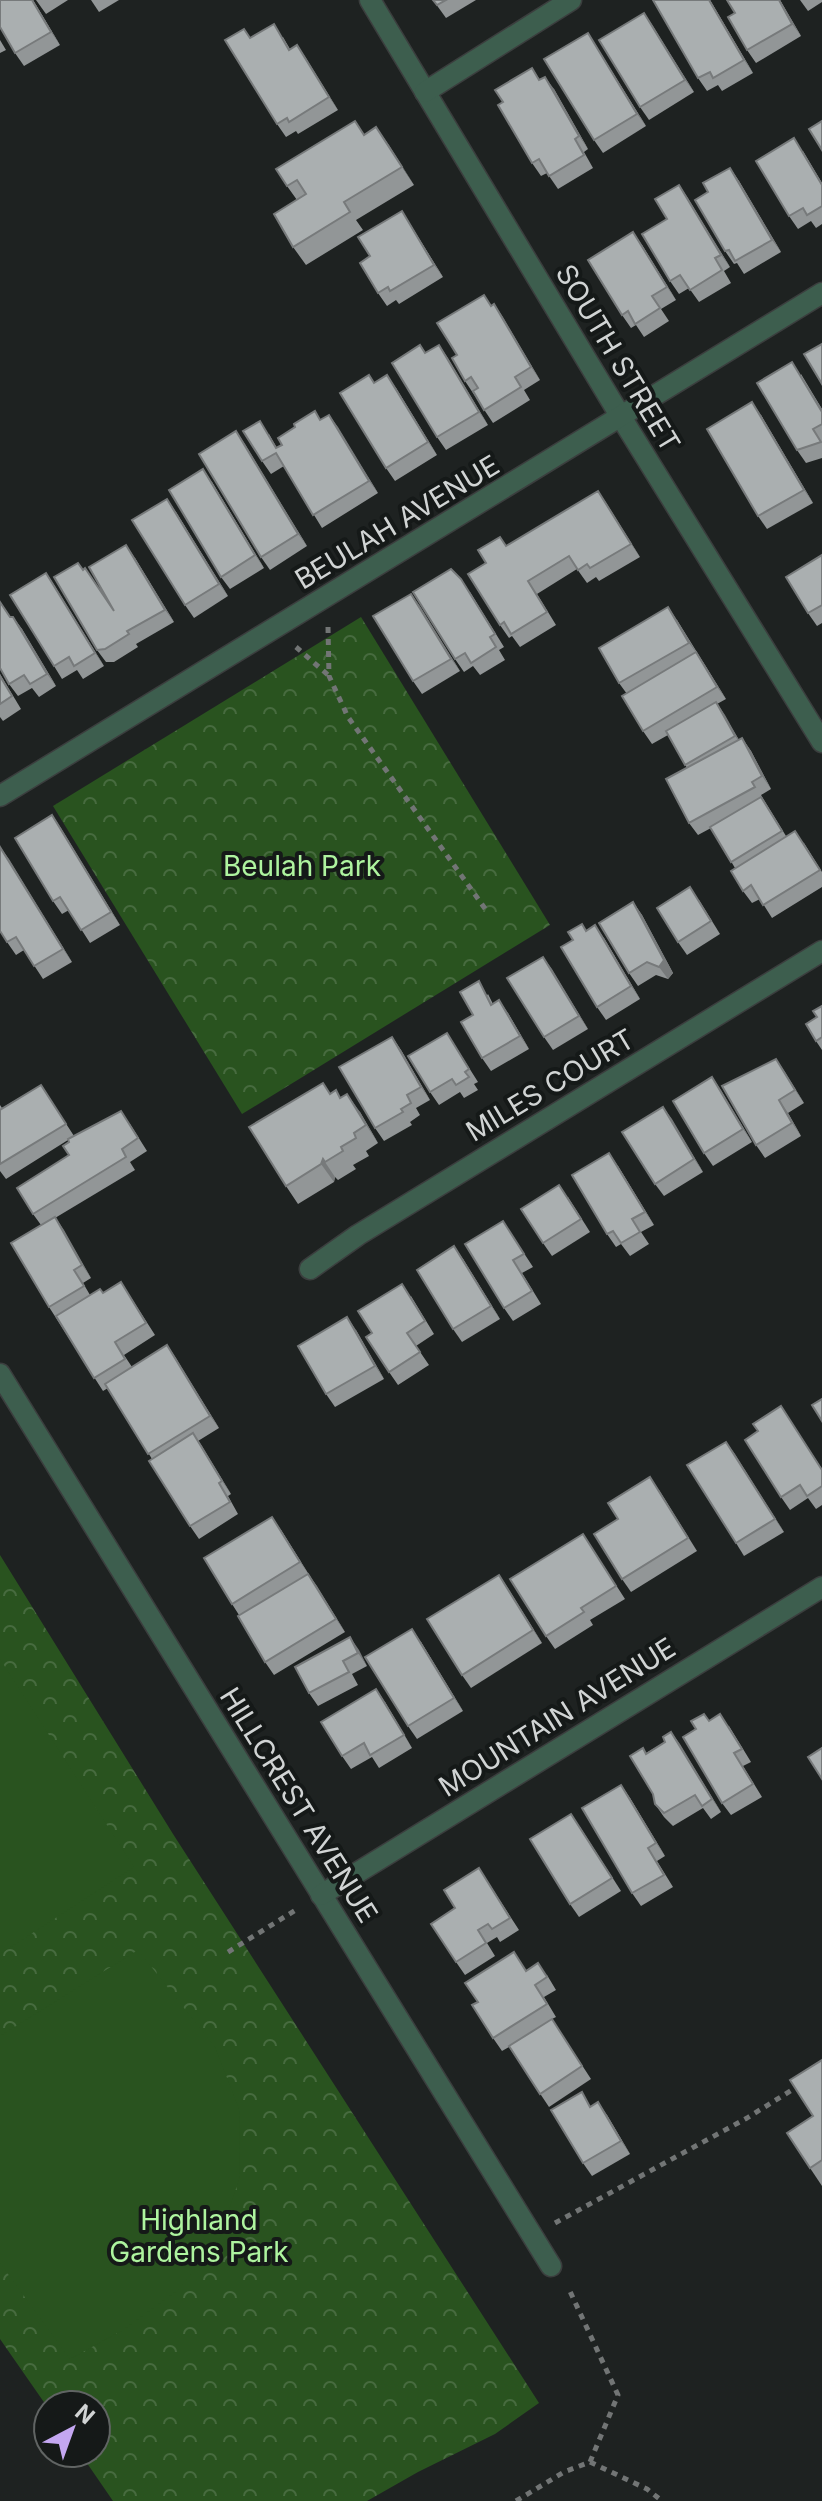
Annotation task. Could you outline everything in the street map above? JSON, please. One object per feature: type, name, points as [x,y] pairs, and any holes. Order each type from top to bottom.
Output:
[{"type":"street","name":"SOUTH STREET","points":[[370,0],[621,417],[822,742]]},
{"type":"street","points":[[425,92],[571,0]]},
{"type":"street","name":"BEULAH AVENUE","points":[[0,796],[822,293]]},
{"type":"street","name":"MILES COURT","points":[[310,1269],[358,1235],[822,951]]},
{"type":"street","name":"HILLCREST AVENUE","points":[[0,1374],[551,2266]]},
{"type":"street","name":"MOUNTAIN AVENUE","points":[[321,1895],[822,1587]]},
{"type":"path","points":[[327,597],[329,676],[348,717],[486,910]]},
{"type":"path","points":[[271,632],[293,644],[329,676]]},
{"type":"path","points":[[228,1952],[321,1895]]},
{"type":"path","points":[[532,2235],[747,2118],[808,2080]]},
{"type":"path","points":[[516,2501],[564,2472],[590,2462],[618,2395],[565,2279],[551,2266]]},
{"type":"path","points":[[590,2462],[647,2489],[662,2501]]},
{"type":"green space","name":"Beulah Park","points":[[361,617],[550,925],[242,1114],[53,806]]},
{"type":"green space","name":"Highland Gardens Park","points":[[0,1555],[173,1834],[539,2403],[495,2434],[367,2501],[113,2501],[91,2469],[112,2469],[112,2389],[35,2389],[0,2339]]},
{"type":"green space","points":[[0,1659],[134,1867],[0,1954]]},
{"type":"green space","points":[[138,1950],[215,2047],[239,2109],[240,2176],[220,2238],[178,2290],[123,2330],[70,2359],[0,2263],[0,2036]]},
{"type":"building","points":[[0,0],[32,0],[51,32],[15,53],[0,27]]},
{"type":"building","points":[[653,0],[709,0],[744,60],[713,78],[710,72],[698,78]]},
{"type":"building","points":[[727,0],[779,0],[792,24],[747,50],[728,17],[735,13]]},
{"type":"building","points":[[644,13],[685,80],[640,107],[599,40]]},
{"type":"building","points":[[274,24],[289,50],[297,45],[329,97],[289,122],[287,118],[277,124],[225,40],[244,29],[250,38]]},
{"type":"building","points":[[588,33],[637,114],[594,140],[544,59]]},
{"type":"building","points":[[532,68],[539,80],[545,77],[579,136],[575,139],[584,155],[549,176],[539,159],[532,163],[498,105],[503,102],[495,90]]},
{"type":"building","points":[[355,121],[364,135],[376,127],[402,167],[344,202],[350,212],[293,247],[274,214],[306,194],[297,180],[287,186],[276,169]]},
{"type":"building","points":[[822,121],[822,150],[809,129]]},
{"type":"building","points":[[794,138],[822,185],[822,206],[807,215],[803,208],[789,216],[756,161]]},
{"type":"building","points":[[730,168],[772,240],[735,261],[729,250],[725,251],[695,200],[708,192],[703,183]]},
{"type":"building","points":[[679,185],[721,255],[715,258],[722,270],[690,290],[680,275],[670,281],[642,234],[667,219],[655,199]]},
{"type":"building","points":[[402,211],[434,265],[390,291],[388,287],[378,293],[360,263],[370,256],[358,237]]},
{"type":"building","points":[[633,232],[667,287],[652,296],[660,308],[635,324],[628,311],[622,315],[588,260]]},
{"type":"building","points":[[484,295],[491,306],[494,304],[531,367],[515,377],[521,387],[484,410],[473,391],[478,388],[471,377],[465,381],[452,358],[457,355],[437,323]]},
{"type":"building","points":[[822,344],[822,384],[804,354]]},
{"type":"building","points":[[420,345],[425,353],[439,345],[479,412],[437,437],[392,363]]},
{"type":"building","points":[[792,362],[822,412],[822,424],[813,429],[821,442],[797,450],[757,383]]},
{"type":"building","points":[[369,375],[374,383],[387,375],[428,442],[386,468],[340,393]]},
{"type":"building","points":[[752,402],[804,490],[758,516],[707,429]]},
{"type":"building","points":[[315,411],[320,420],[329,415],[369,481],[313,515],[276,453],[262,461],[243,431],[260,421],[276,448],[282,445],[278,438]]},
{"type":"building","points":[[236,431],[298,534],[261,557],[199,454]]},
{"type":"building","points":[[203,469],[255,555],[221,577],[169,490]]},
{"type":"building","points":[[598,491],[631,544],[590,568],[587,564],[578,570],[569,556],[528,581],[547,612],[511,634],[504,622],[500,625],[468,574],[486,563],[478,550],[500,537],[506,546]]},
{"type":"building","points":[[167,499],[219,584],[185,605],[132,520]]},
{"type":"building","points":[[126,545],[165,610],[127,631],[129,634],[105,649],[97,650],[54,577],[78,563],[83,570],[85,568],[114,611],[89,567]]},
{"type":"building","points":[[822,555],[822,605],[808,613],[786,577]]},
{"type":"building","points":[[451,569],[461,579],[495,634],[490,637],[496,647],[471,663],[465,653],[455,659],[413,592]]},
{"type":"building","points":[[46,573],[95,653],[74,666],[69,657],[54,666],[10,595]]},
{"type":"building","points":[[411,594],[451,659],[413,681],[373,616]]},
{"type":"building","points":[[0,602],[13,617],[47,674],[30,684],[24,675],[9,684],[0,668]]},
{"type":"building","points":[[668,607],[689,643],[619,683],[599,648]]},
{"type":"building","points":[[696,652],[717,687],[643,731],[622,696]]},
{"type":"building","points":[[0,676],[12,696],[0,704]]},
{"type":"building","points":[[716,702],[735,736],[685,765],[666,731]]},
{"type":"building","points":[[742,738],[762,776],[752,782],[755,787],[689,823],[666,779]]},
{"type":"building","points":[[761,797],[782,831],[731,862],[710,827]]},
{"type":"building","points":[[52,815],[111,912],[81,930],[60,897],[53,901],[15,838]]},
{"type":"building","points":[[795,831],[820,870],[763,905],[751,885],[743,891],[731,871]]},
{"type":"building","points":[[0,847],[63,949],[34,966],[16,937],[7,942],[0,931]]},
{"type":"building","points":[[690,887],[711,921],[678,942],[657,908]]},
{"type":"building","points":[[633,902],[664,960],[659,967],[647,962],[629,973],[599,923]]},
{"type":"building","points":[[582,924],[586,931],[595,925],[631,986],[597,1007],[561,947],[573,940],[568,932]]},
{"type":"building","points":[[543,957],[579,1016],[544,1037],[507,978]]},
{"type":"building","points":[[479,981],[491,1005],[499,1000],[520,1036],[482,1058],[461,1022],[473,1015],[460,992]]},
{"type":"building","points":[[822,1006],[822,1037],[816,1041],[806,1024],[817,1017],[813,1011]]},
{"type":"building","points":[[447,1033],[469,1069],[465,1072],[469,1077],[456,1085],[452,1079],[430,1092],[408,1056]]},
{"type":"building","points":[[392,1037],[421,1087],[407,1095],[411,1103],[401,1109],[403,1112],[375,1128],[339,1067]]},
{"type":"building","points":[[776,1059],[795,1090],[779,1100],[792,1123],[756,1145],[722,1086]]},
{"type":"building","points":[[712,1077],[743,1129],[704,1153],[673,1101]]},
{"type":"building","points":[[323,1083],[330,1094],[336,1090],[340,1098],[347,1094],[366,1125],[354,1133],[356,1138],[341,1147],[343,1151],[325,1162],[323,1159],[321,1164],[286,1186],[249,1127]]},
{"type":"building","points":[[41,1085],[66,1124],[0,1164],[0,1110]]},
{"type":"building","points":[[663,1107],[694,1159],[655,1184],[622,1132]]},
{"type":"building","points":[[121,1111],[138,1138],[122,1149],[126,1157],[33,1214],[17,1188],[69,1155],[63,1146],[69,1142],[68,1139]]},
{"type":"building","points":[[609,1153],[645,1212],[632,1219],[640,1232],[621,1243],[613,1231],[607,1234],[572,1175]]},
{"type":"building","points":[[559,1185],[581,1219],[543,1243],[521,1209]]},
{"type":"building","points":[[55,1217],[82,1265],[74,1270],[84,1286],[49,1307],[11,1243]]},
{"type":"building","points":[[503,1221],[524,1254],[513,1260],[532,1291],[504,1308],[465,1244]]},
{"type":"building","points":[[454,1246],[491,1306],[453,1329],[417,1270]]},
{"type":"building","points":[[121,1282],[146,1323],[115,1342],[125,1359],[94,1378],[56,1316],[100,1289],[103,1293]]},
{"type":"building","points":[[402,1284],[425,1321],[407,1333],[420,1352],[389,1372],[366,1337],[372,1333],[358,1311]]},
{"type":"building","points":[[347,1317],[375,1366],[326,1394],[298,1346]]},
{"type":"building","points":[[167,1345],[210,1416],[148,1454],[105,1384]]},
{"type":"building","points":[[822,1399],[822,1421],[812,1405]]},
{"type":"building","points":[[781,1406],[822,1470],[822,1486],[807,1496],[800,1485],[781,1497],[745,1440],[758,1431],[753,1424]]},
{"type":"building","points":[[193,1433],[222,1481],[219,1483],[230,1502],[190,1526],[149,1461]]},
{"type":"building","points":[[726,1442],[775,1519],[736,1543],[687,1465]]},
{"type":"building","points":[[650,1477],[688,1538],[622,1579],[594,1534],[618,1519],[608,1503]]},
{"type":"building","points":[[272,1517],[300,1562],[232,1604],[204,1558]]},
{"type":"building","points":[[583,1534],[616,1586],[581,1608],[584,1612],[546,1636],[510,1579]]},
{"type":"building","points":[[308,1574],[336,1619],[265,1662],[238,1616]]},
{"type":"building","points":[[499,1575],[533,1630],[462,1675],[427,1619]]},
{"type":"building","points":[[412,1629],[454,1698],[408,1726],[365,1657]]},
{"type":"building","points":[[350,1637],[358,1653],[343,1661],[349,1672],[309,1693],[295,1667]]},
{"type":"building","points":[[376,1689],[404,1735],[370,1755],[364,1743],[342,1756],[321,1722]]},
{"type":"building","points":[[704,1714],[709,1721],[720,1714],[742,1749],[734,1753],[753,1784],[722,1803],[683,1737],[696,1729],[691,1721]]},
{"type":"building","points":[[671,1732],[712,1799],[702,1806],[695,1795],[664,1813],[655,1804],[653,1794],[630,1756],[643,1748],[646,1754],[665,1742],[663,1737]]},
{"type":"building","points":[[822,1748],[822,1779],[808,1757]]},
{"type":"building","points":[[621,1785],[656,1843],[648,1848],[664,1875],[632,1893],[582,1808]]},
{"type":"building","points":[[571,1814],[612,1878],[570,1904],[530,1839]]},
{"type":"building","points":[[479,1868],[510,1918],[492,1929],[488,1924],[478,1930],[486,1943],[456,1962],[431,1924],[455,1908],[444,1890]]},
{"type":"building","points":[[514,1952],[526,1971],[538,1963],[547,1977],[535,1985],[547,2004],[493,2038],[472,2005],[478,2002],[465,1983]]},
{"type":"building","points":[[552,2019],[582,2066],[540,2094],[509,2046]]},
{"type":"building","points":[[822,2060],[822,2160],[810,2168],[787,2133],[813,2116],[790,2080]]},
{"type":"building","points":[[582,2092],[590,2107],[598,2102],[621,2141],[583,2163],[551,2110]]}]
